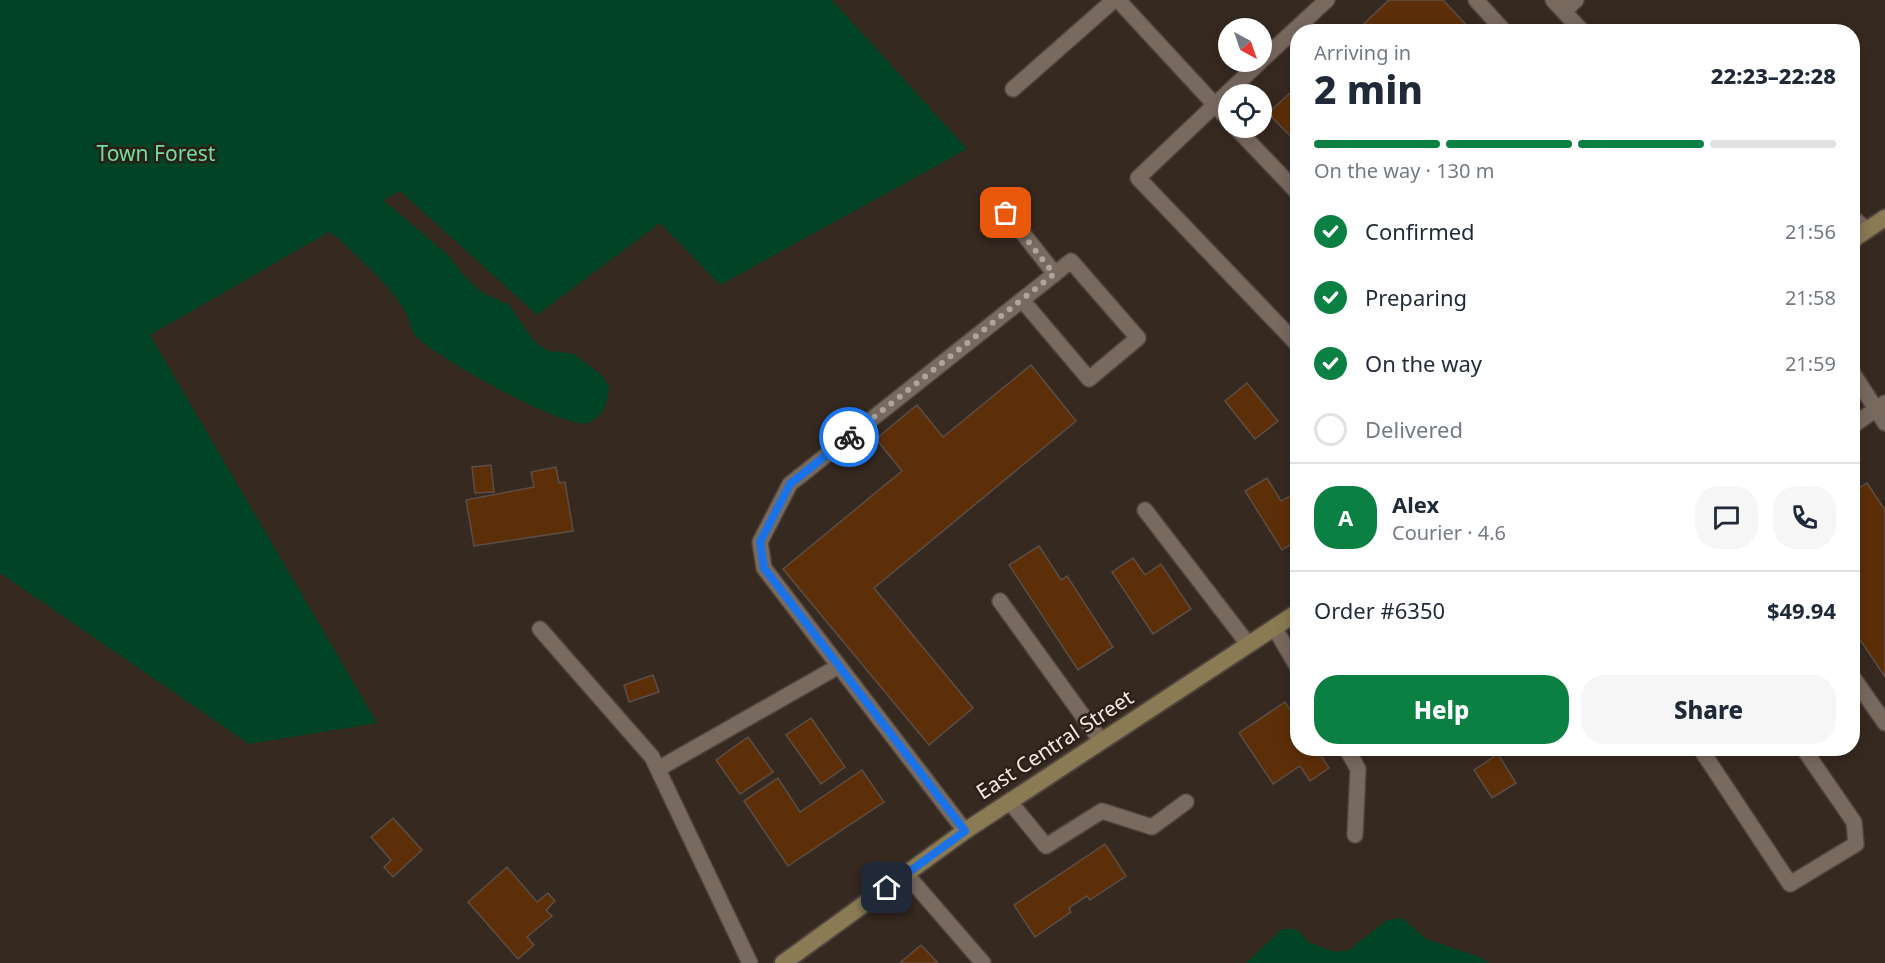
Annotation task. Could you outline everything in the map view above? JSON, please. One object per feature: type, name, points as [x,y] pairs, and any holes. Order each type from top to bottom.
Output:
[{"type":"main road","points":[[1860,235],[1885,218]]},
{"type":"main road","name":"East Central Street","points":[[783,963],[965,831],[1290,617]]},
{"type":"lane","points":[[1013,89],[1116,0],[1218,108]]},
{"type":"lane","points":[[1301,24],[1327,0]]},
{"type":"lane","points":[[1476,0],[1498,24]]},
{"type":"lane","points":[[1553,0],[1576,24]]},
{"type":"lane","points":[[1564,11],[1576,0]]},
{"type":"lane","points":[[1272,51],[1290,34]]},
{"type":"lane","points":[[1249,72],[1138,178],[1290,337]]},
{"type":"lane","points":[[1246,138],[1290,185]]},
{"type":"lane","points":[[994,198],[1054,274]]},
{"type":"lane","points":[[1860,224],[1867,230]]},
{"type":"lane","points":[[965,831],[764,568],[760,542],[790,484],[1071,261],[1138,338],[1089,379],[1022,300]]},
{"type":"lane","points":[[1860,381],[1881,406],[1885,423]]},
{"type":"lane","points":[[1860,420],[1881,406]]},
{"type":"lane","points":[[1145,510],[1248,644]]},
{"type":"lane","points":[[1000,601],[1101,741]]},
{"type":"lane","points":[[1274,627],[1290,654]]},
{"type":"lane","points":[[540,629],[652,757],[750,963]]},
{"type":"lane","points":[[658,769],[839,666]]},
{"type":"lane","points":[[1860,687],[1885,723]]},
{"type":"lane","points":[[1351,756],[1358,769],[1355,835]]},
{"type":"lane","points":[[1705,756],[1790,884],[1856,844],[1854,822],[1809,756]]},
{"type":"lane","points":[[1010,802],[1046,846],[1102,811],[1152,827],[1186,802]]},
{"type":"lane","points":[[906,874],[983,963]]},
{"type":"green space","name":"Town Forest","points":[[0,0],[832,0],[967,149],[720,285],[660,223],[537,315],[400,191],[383,200],[448,255],[467,279],[483,293],[509,305],[533,340],[549,351],[574,354],[600,374],[609,386],[608,397],[601,413],[593,421],[587,423],[574,422],[553,415],[498,389],[425,344],[414,334],[401,304],[389,289],[338,238],[329,232],[150,335],[377,723],[249,744],[0,573]]},
{"type":"green space","points":[[1402,918],[1426,939],[1483,958],[1488,963],[1246,963],[1282,929],[1294,929],[1301,933],[1308,942],[1336,952],[1349,950],[1387,920]]},
{"type":"building","points":[[1389,0],[1443,0],[1466,24],[1364,24]]},
{"type":"building","points":[[1290,93],[1290,136],[1272,117],[1272,109]]},
{"type":"building","points":[[1031,365],[1076,421],[874,588],[973,708],[929,745],[783,569],[902,471],[876,439],[917,405],[943,437]]},
{"type":"building","points":[[1247,383],[1278,421],[1255,439],[1225,401]]},
{"type":"building","points":[[491,465],[494,492],[475,493],[472,467]]},
{"type":"building","points":[[556,467],[559,483],[565,482],[573,531],[474,546],[466,500],[534,487],[531,472]]},
{"type":"building","points":[[1267,478],[1281,501],[1290,496],[1290,545],[1282,550],[1245,491]]},
{"type":"building","points":[[1867,483],[1885,510],[1885,677],[1860,642],[1860,487]]},
{"type":"building","points":[[1039,546],[1061,580],[1067,576],[1113,647],[1078,670],[1009,565]]},
{"type":"building","points":[[1133,558],[1145,575],[1161,564],[1191,609],[1153,634],[1112,572]]},
{"type":"building","points":[[653,675],[659,692],[629,702],[624,685]]},
{"type":"building","points":[[1285,702],[1290,710],[1290,756],[1321,756],[1329,768],[1310,781],[1300,766],[1273,784],[1239,733]]},
{"type":"building","points":[[811,718],[845,767],[821,784],[786,735]]},
{"type":"building","points":[[748,737],[773,772],[740,794],[716,760]]},
{"type":"building","points":[[1495,756],[1499,756],[1516,783],[1492,798],[1474,770]]},
{"type":"building","points":[[862,770],[884,802],[788,866],[744,801],[778,778],[800,812]]},
{"type":"building","points":[[393,818],[422,850],[393,877],[384,867],[391,860],[371,837]]},
{"type":"building","points":[[1105,844],[1126,876],[1090,900],[1087,896],[1069,908],[1071,912],[1035,937],[1014,905]]},
{"type":"building","points":[[507,867],[537,902],[548,893],[555,901],[546,910],[552,916],[527,937],[534,945],[518,959],[468,902]]},
{"type":"building","points":[[921,945],[938,963],[900,963]]},
{"type":"way so far","points":[[849,437],[1054,274],[1006,213]]},
{"type":"route","points":[[849,437],[790,484],[760,542],[764,568],[965,831],[887,888]]}]
